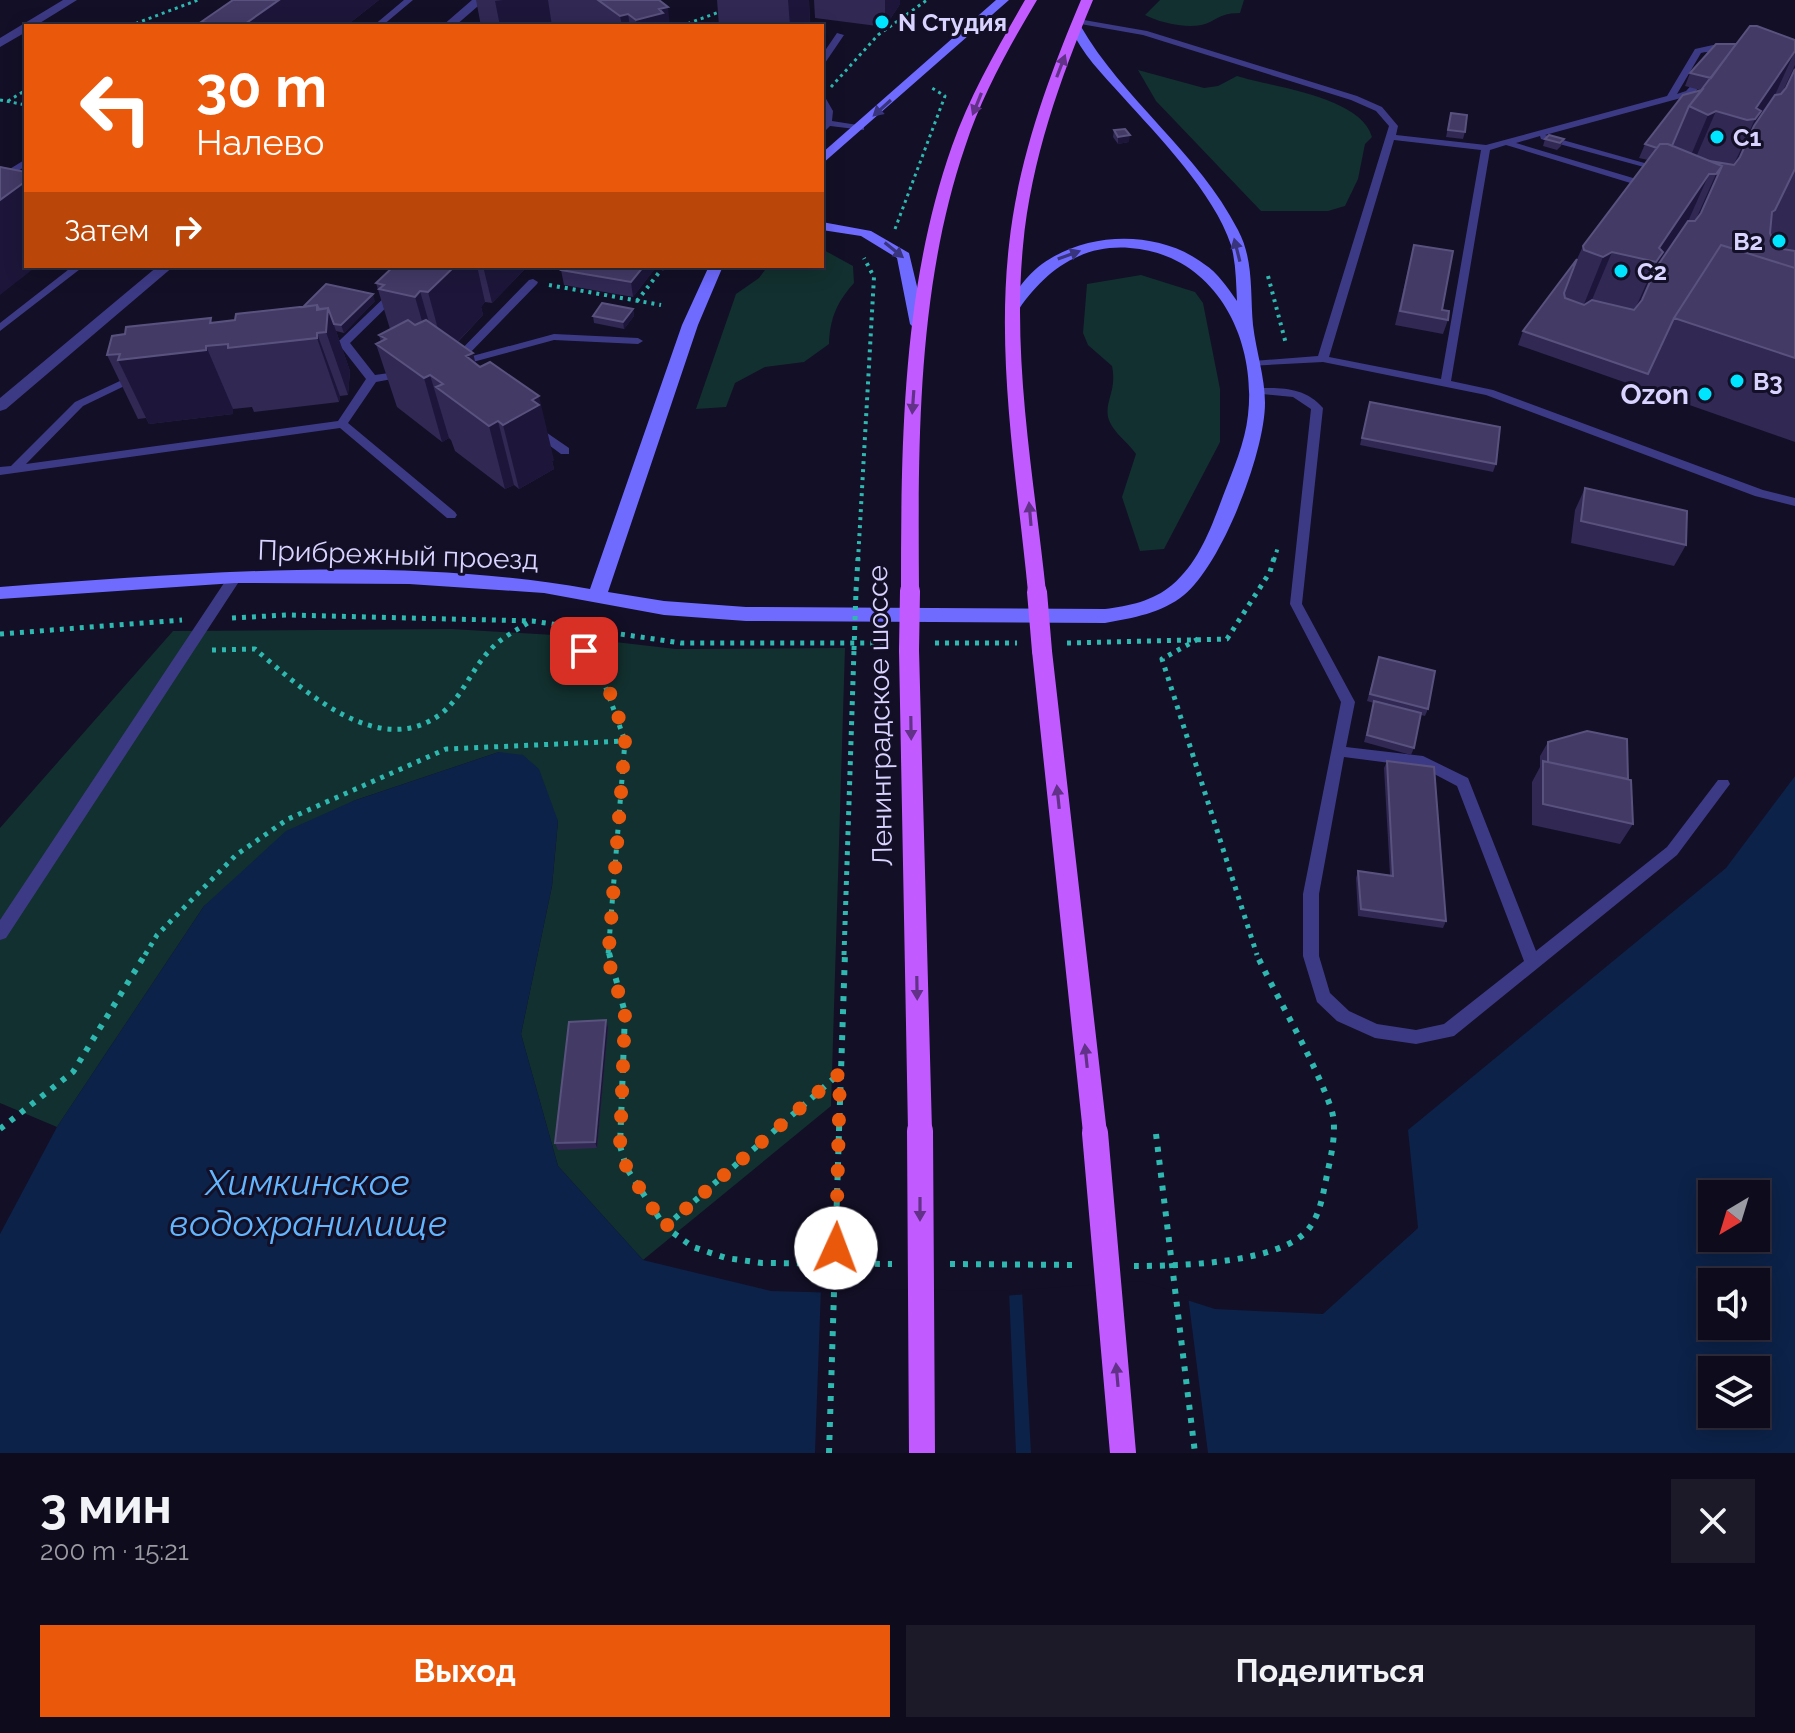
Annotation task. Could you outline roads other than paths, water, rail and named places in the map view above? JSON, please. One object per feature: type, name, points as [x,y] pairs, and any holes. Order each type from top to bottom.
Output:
[{"type":"main road","name":"Ленинградское шоссе","points":[[922,1453],[909,445],[918,324],[951,168],[990,72],[1031,0]]},
{"type":"main road","points":[[1087,0],[1050,93],[1031,157],[1016,248],[1014,306],[1018,393],[1042,651],[1095,1133],[1123,1453]]},
{"type":"street","points":[[30,24],[71,0]]},
{"type":"street","points":[[450,24],[479,0]]},
{"type":"street","points":[[824,158],[1003,0]]},
{"type":"street","points":[[1077,24],[1095,62],[1126,93],[1234,234],[1244,274],[1246,327]]},
{"type":"street","points":[[0,43],[24,28]]},
{"type":"street","points":[[824,226],[852,229],[879,239],[904,256],[918,324]]},
{"type":"street","points":[[1014,306],[1024,287],[1040,268],[1067,254],[1115,242],[1173,252],[1197,264],[1218,284],[1246,327]]},
{"type":"street","points":[[0,406],[165,268]]},
{"type":"street","points":[[597,596],[712,272]]},
{"type":"street","name":"Прибрежный проезд","points":[[0,593],[235,577],[409,578],[544,587],[664,608],[732,613],[840,616],[1131,614],[1162,603],[1185,587],[1203,565],[1220,530],[1252,441],[1256,391],[1246,327]]},
{"type":"lane","points":[[379,24],[409,0]]},
{"type":"lane","points":[[466,11],[487,13]]},
{"type":"lane","points":[[1077,24],[1144,33],[1354,98],[1379,109],[1390,118],[1394,126],[1391,137],[1323,359]]},
{"type":"lane","points":[[824,58],[840,35]]},
{"type":"lane","points":[[1670,98],[1698,51],[1713,47],[1741,52]]},
{"type":"lane","points":[[1391,137],[1486,148],[1693,90],[1714,65]]},
{"type":"lane","points":[[825,103],[825,127],[861,128]]},
{"type":"lane","points":[[1535,134],[1652,168]]},
{"type":"lane","points":[[1505,143],[1640,183]]},
{"type":"lane","points":[[1446,381],[1486,148]]},
{"type":"lane","points":[[0,179],[24,163]]},
{"type":"lane","points":[[0,328],[76,268]]},
{"type":"lane","points":[[452,365],[533,282]]},
{"type":"lane","points":[[314,348],[344,343],[400,288]]},
{"type":"lane","points":[[439,367],[554,337],[638,341]]},
{"type":"lane","points":[[344,343],[372,379]]},
{"type":"lane","points":[[1253,364],[1323,359],[1446,381],[1489,392],[1759,493],[1795,502]]},
{"type":"lane","points":[[452,365],[465,375]]},
{"type":"lane","points":[[342,424],[372,379],[412,372]]},
{"type":"lane","points":[[15,469],[79,404],[133,377],[148,374]]},
{"type":"lane","points":[[1256,391],[1294,393],[1309,398],[1317,408],[1296,604],[1348,702],[1311,894],[1311,956],[1323,997],[1343,1016],[1375,1031],[1416,1037],[1448,1031],[1672,851],[1723,784]]},
{"type":"lane","points":[[527,422],[565,451]]},
{"type":"lane","points":[[0,471],[342,424],[451,515]]},
{"type":"lane","points":[[0,933],[235,577]]},
{"type":"lane","points":[[1338,751],[1423,762],[1463,782],[1533,964]]},
{"type":"water","name":"Химкинское водохранилище","points":[[499,752],[523,755],[539,769],[558,821],[552,886],[521,1034],[558,1166],[643,1260],[771,1291],[990,1297],[1140,1285],[1215,1309],[1323,1314],[1418,1228],[1408,1130],[1726,868],[1795,776],[1795,1453],[0,1453],[0,1234],[57,1127],[204,906],[286,831],[353,801]]},
{"type":"place","name":"N Студия","points":[[882,22]]},
{"type":"place","name":"C1","points":[[1717,137]]},
{"type":"place","name":"B2","points":[[1779,241]]},
{"type":"place","name":"C2","points":[[1621,271]]},
{"type":"place","name":"B3","points":[[1737,381]]},
{"type":"place","name":"Ozon","points":[[1705,394]]}]
